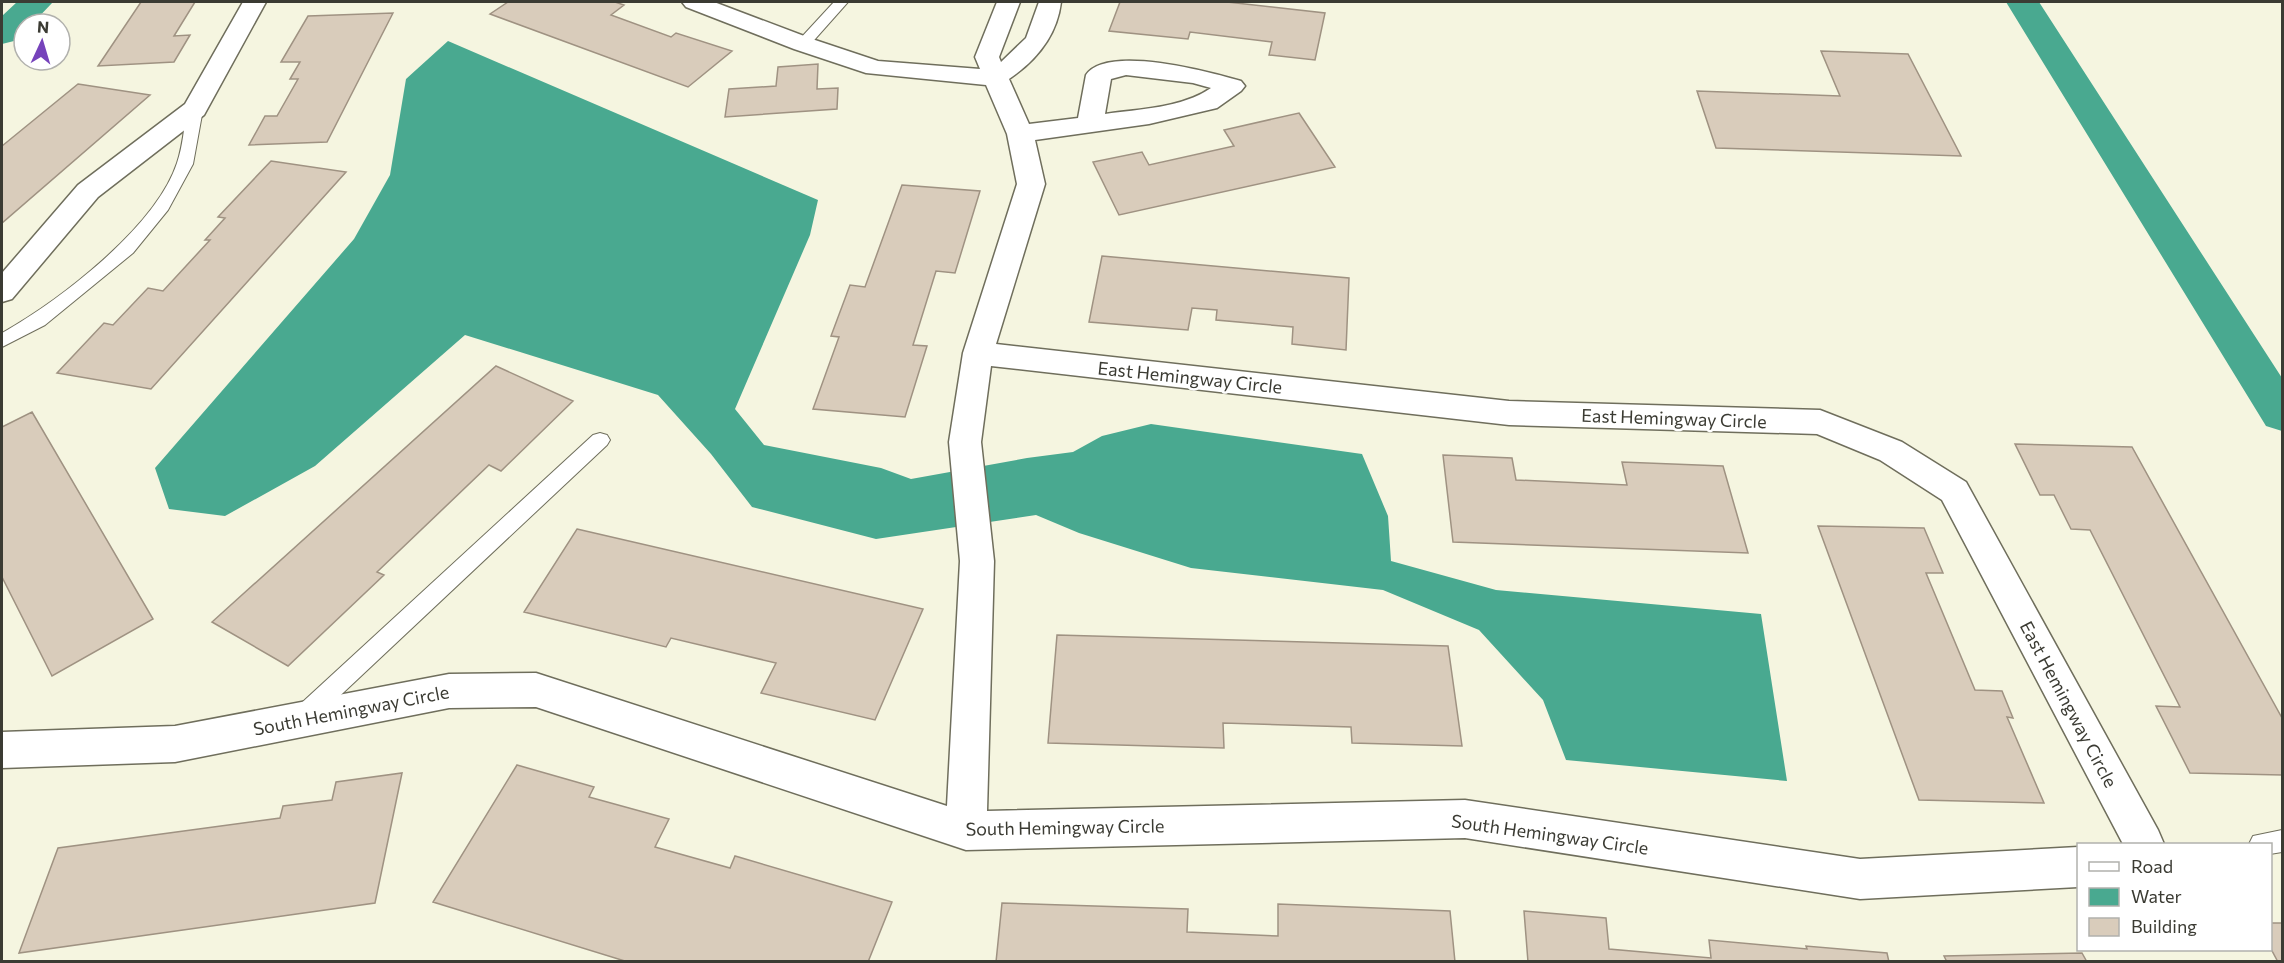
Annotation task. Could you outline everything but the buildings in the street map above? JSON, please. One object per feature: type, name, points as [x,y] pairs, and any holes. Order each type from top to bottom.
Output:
[{"type":"street","points":[[2,292],[88,191],[195,109],[254,2]]},
{"type":"street","points":[[694,2],[803,44],[875,68],[994,78],[1021,61],[1045,28],[1050,2]]},
{"type":"street","points":[[966,831],[977,561],[965,442],[978,353],[1031,184],[1020,134],[994,78],[987,57],[1008,2]]},
{"type":"street","points":[[1020,134],[1090,125],[1149,116],[1208,102],[1232,86],[1194,76],[1125,67],[1099,75],[1090,125]]},
{"type":"street","name":"East Hemingway Circle","points":[[978,353],[1509,413],[1820,422],[1891,451],[1954,491],[2143,843]]},
{"type":"street","name":"South Hemingway Circle","points":[[2,750],[176,744],[449,691],[537,690],[966,831],[1465,819],[1860,879],[2077,867]]},
{"type":"lane","points":[[803,44],[841,2]]},
{"type":"lane","points":[[2,341],[39,320],[127,249],[162,206],[185,164],[195,109]]},
{"type":"lane","points":[[298,720],[600,440]]},
{"type":"water","points":[[448,41],[818,200],[810,235],[735,409],[764,445],[881,468],[911,479],[1073,452],[1102,436],[1151,424],[1362,454],[1388,516],[1391,561],[1496,590],[1761,614],[1787,781],[1566,760],[1543,700],[1479,630],[1383,590],[1191,568],[1079,533],[1036,515],[876,539],[752,507],[711,454],[658,395],[465,335],[315,466],[225,516],[169,509],[155,468],[354,239],[390,175],[406,79]]},
{"type":"waterway","points":[[2,34],[36,2]]},
{"type":"waterway","points":[[2023,2],[2282,414]]}]
